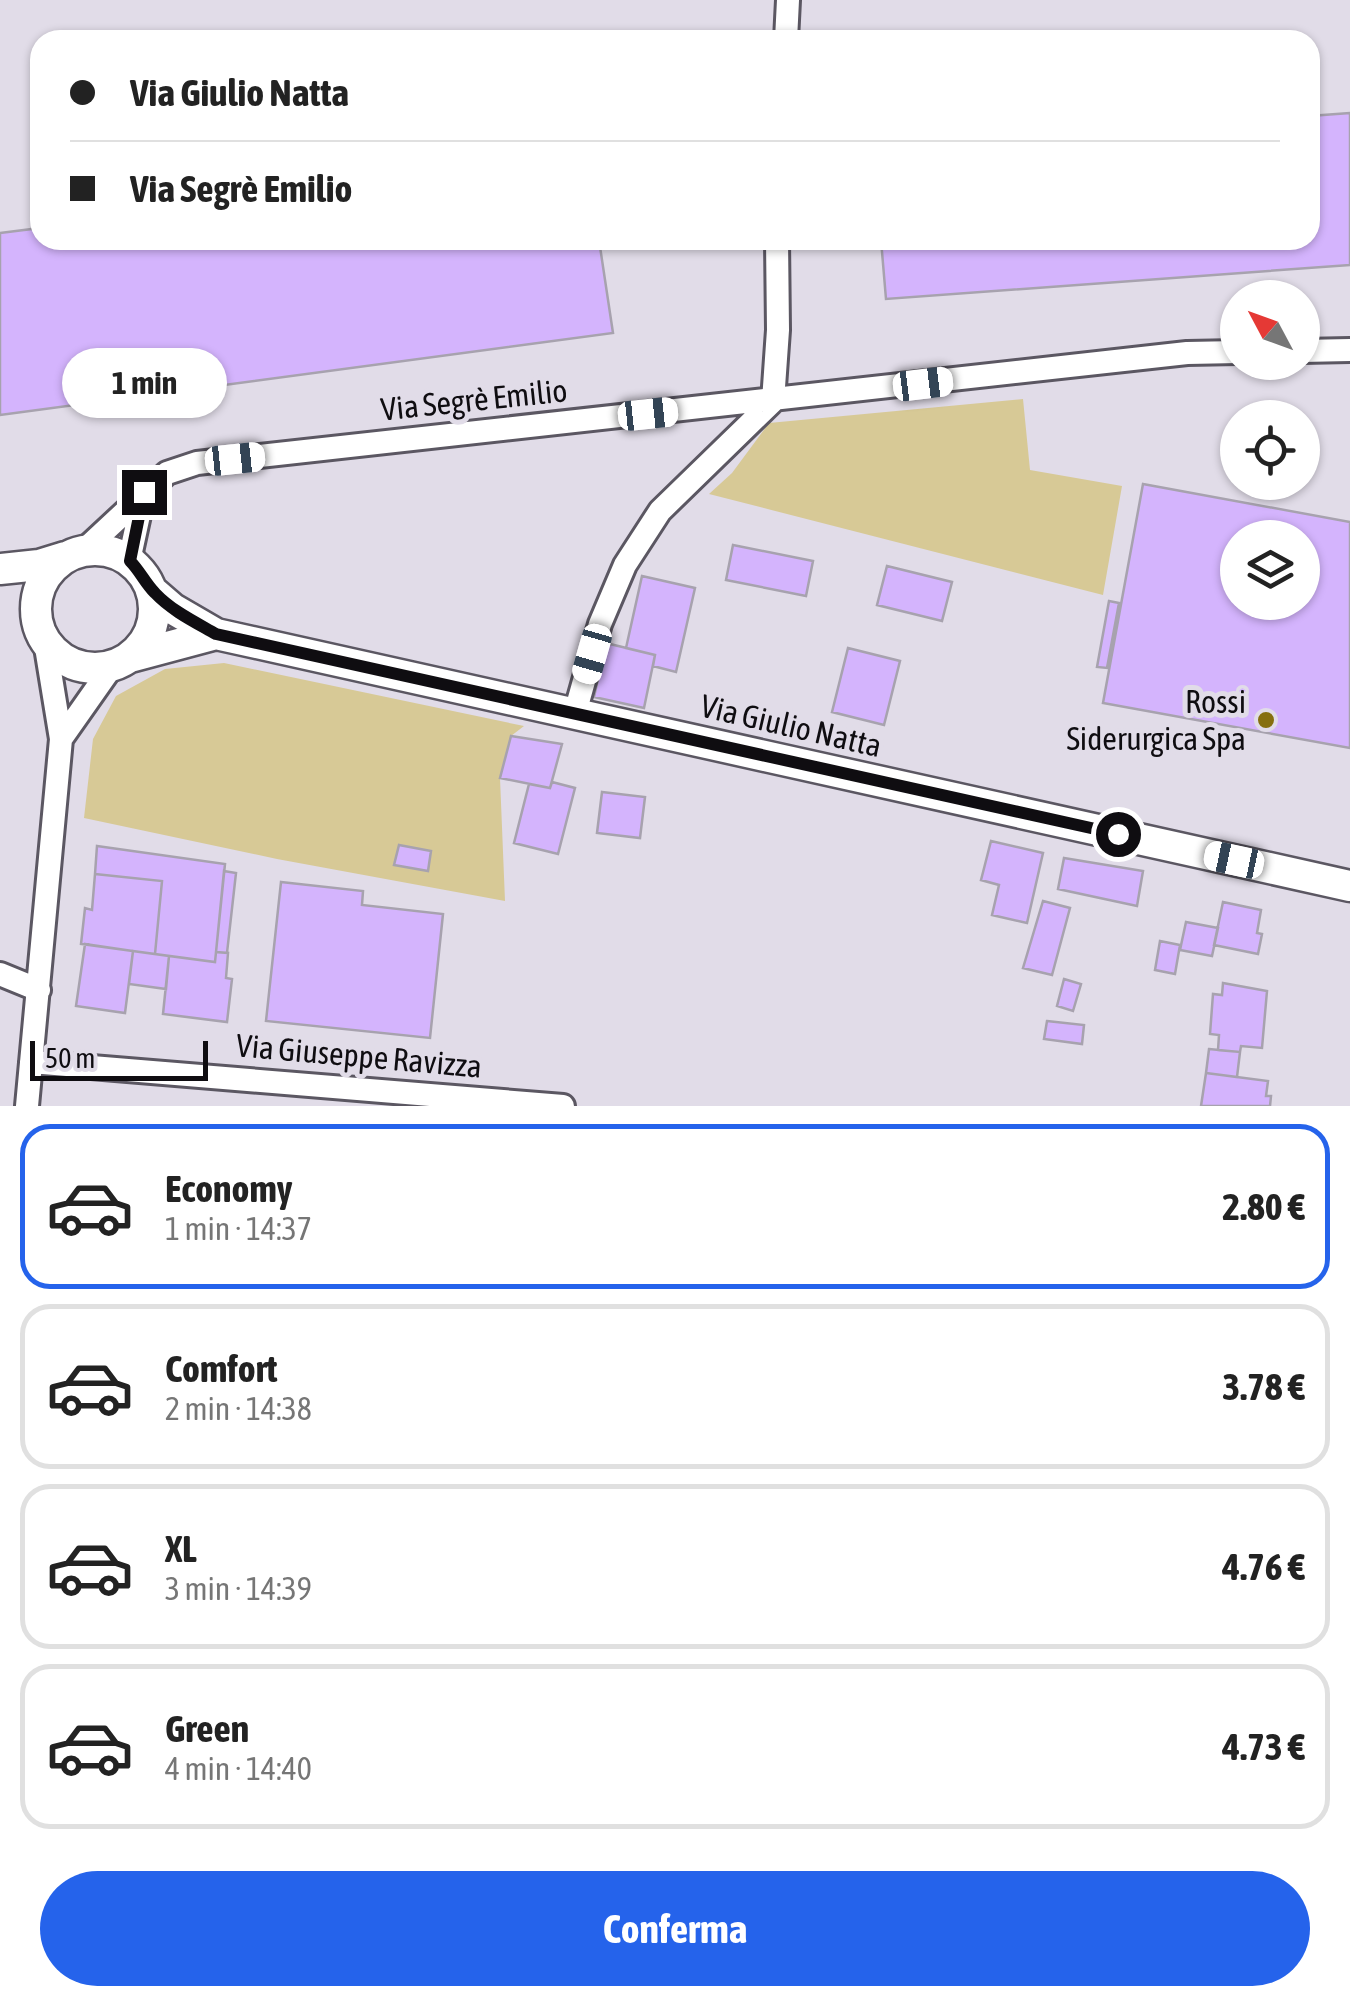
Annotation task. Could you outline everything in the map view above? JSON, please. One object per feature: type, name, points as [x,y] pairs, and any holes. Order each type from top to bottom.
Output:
[{"type":"street","points":[[786,30],[788,0]]},
{"type":"street","points":[[575,714],[600,624],[625,565],[660,511],[772,401],[778,330],[777,250]]},
{"type":"street","points":[[1320,351],[1350,350]]},
{"type":"street","name":"Via Segrè Emilio","points":[[77,554],[167,473],[197,463],[1220,353]]},
{"type":"street","points":[[130,561],[144,492]]},
{"type":"street","points":[[0,570],[77,554],[112,553],[130,561],[151,590],[152,627],[143,644],[122,661],[62,738]]},
{"type":"street","points":[[27,1106],[62,738],[36,602],[43,582],[55,566],[77,554]]},
{"type":"street","points":[[0,579],[15,591],[58,656],[77,666],[95,668],[122,661]]},
{"type":"street","name":"Via Giulio Natta","points":[[151,590],[173,609],[216,634],[1350,886]]},
{"type":"street","name":"Via Giulio Natta","points":[[122,661],[216,634]]},
{"type":"street","points":[[0,974],[39,990]]},
{"type":"street","name":"Via Giuseppe Ravizza","points":[[31,1062],[396,1098],[563,1106]]},
{"type":"shaded area","points":[[1023,399],[1030,470],[1122,486],[1103,595],[709,494],[732,473],[769,423]]},
{"type":"shaded area","points":[[224,663],[524,726],[511,736],[500,778],[505,901],[84,818],[93,739],[116,696],[165,669]]},
{"type":"building","points":[[1350,113],[1350,265],[886,299],[882,250],[1320,250],[1320,115]]},
{"type":"building","points":[[30,229],[30,250],[601,250],[613,333],[0,415],[0,233]]},
{"type":"building","points":[[1143,484],[1350,522],[1350,748],[1103,703]]},
{"type":"building","points":[[733,545],[813,561],[806,596],[726,580]]},
{"type":"building","points":[[887,566],[952,582],[942,621],[877,605]]},
{"type":"building","points":[[642,576],[695,588],[676,672],[653,666],[655,655],[626,648]]},
{"type":"building","points":[[1109,601],[1119,603],[1107,668],[1097,667]]},
{"type":"building","points":[[606,643],[655,655],[644,708],[594,697]]},
{"type":"building","points":[[848,648],[900,661],[884,725],[832,712]]},
{"type":"building","points":[[511,736],[562,744],[550,788],[500,778]]},
{"type":"building","points":[[552,782],[575,788],[558,854],[514,843],[529,784],[550,788]]},
{"type":"building","points":[[602,792],[645,797],[640,838],[597,833]]},
{"type":"building","points":[[991,841],[1043,853],[1027,923],[992,915],[999,885],[981,880]]},
{"type":"building","points":[[399,845],[431,851],[428,871],[394,865]]},
{"type":"building","points":[[97,846],[225,864],[215,962],[155,954],[162,881],[95,874]]},
{"type":"building","points":[[1064,858],[1143,871],[1137,906],[1058,889]]},
{"type":"building","points":[[224,871],[236,873],[227,953],[216,952]]},
{"type":"building","points":[[95,874],[162,881],[155,954],[81,944],[85,908],[92,910]]},
{"type":"building","points":[[281,882],[363,891],[362,905],[443,914],[430,1038],[266,1021]]},
{"type":"building","points":[[1043,901],[1070,908],[1052,975],[1023,968]]},
{"type":"building","points":[[1223,902],[1261,910],[1258,954],[1214,945]]},
{"type":"building","points":[[1186,922],[1218,928],[1212,956],[1180,950]]},
{"type":"building","points":[[1160,941],[1180,945],[1175,974],[1155,970]]},
{"type":"building","points":[[85,944],[133,951],[125,1013],[76,1006]]},
{"type":"building","points":[[133,951],[169,956],[166,989],[129,984]]},
{"type":"building","points":[[216,952],[228,953],[226,978],[232,979],[227,1022],[163,1014],[169,956],[215,962]]},
{"type":"building","points":[[1064,979],[1081,984],[1073,1011],[1057,1006]]},
{"type":"building","points":[[1223,983],[1267,991],[1262,1048],[1218,1050],[1219,1035],[1210,1034],[1213,994],[1222,995]]},
{"type":"building","points":[[1047,1021],[1084,1025],[1082,1044],[1044,1039]]},
{"type":"building","points":[[1209,1049],[1240,1052],[1237,1077],[1206,1073]]},
{"type":"building","points":[[1206,1073],[1268,1081],[1266,1096],[1271,1096],[1270,1106],[1201,1106]]},
{"type":"place","name":"Rossi Siderurgica Spa","points":[[1266,720]]},
{"type":"route","points":[[144,492],[130,561],[151,590],[173,609],[216,634],[1118,834]]}]
